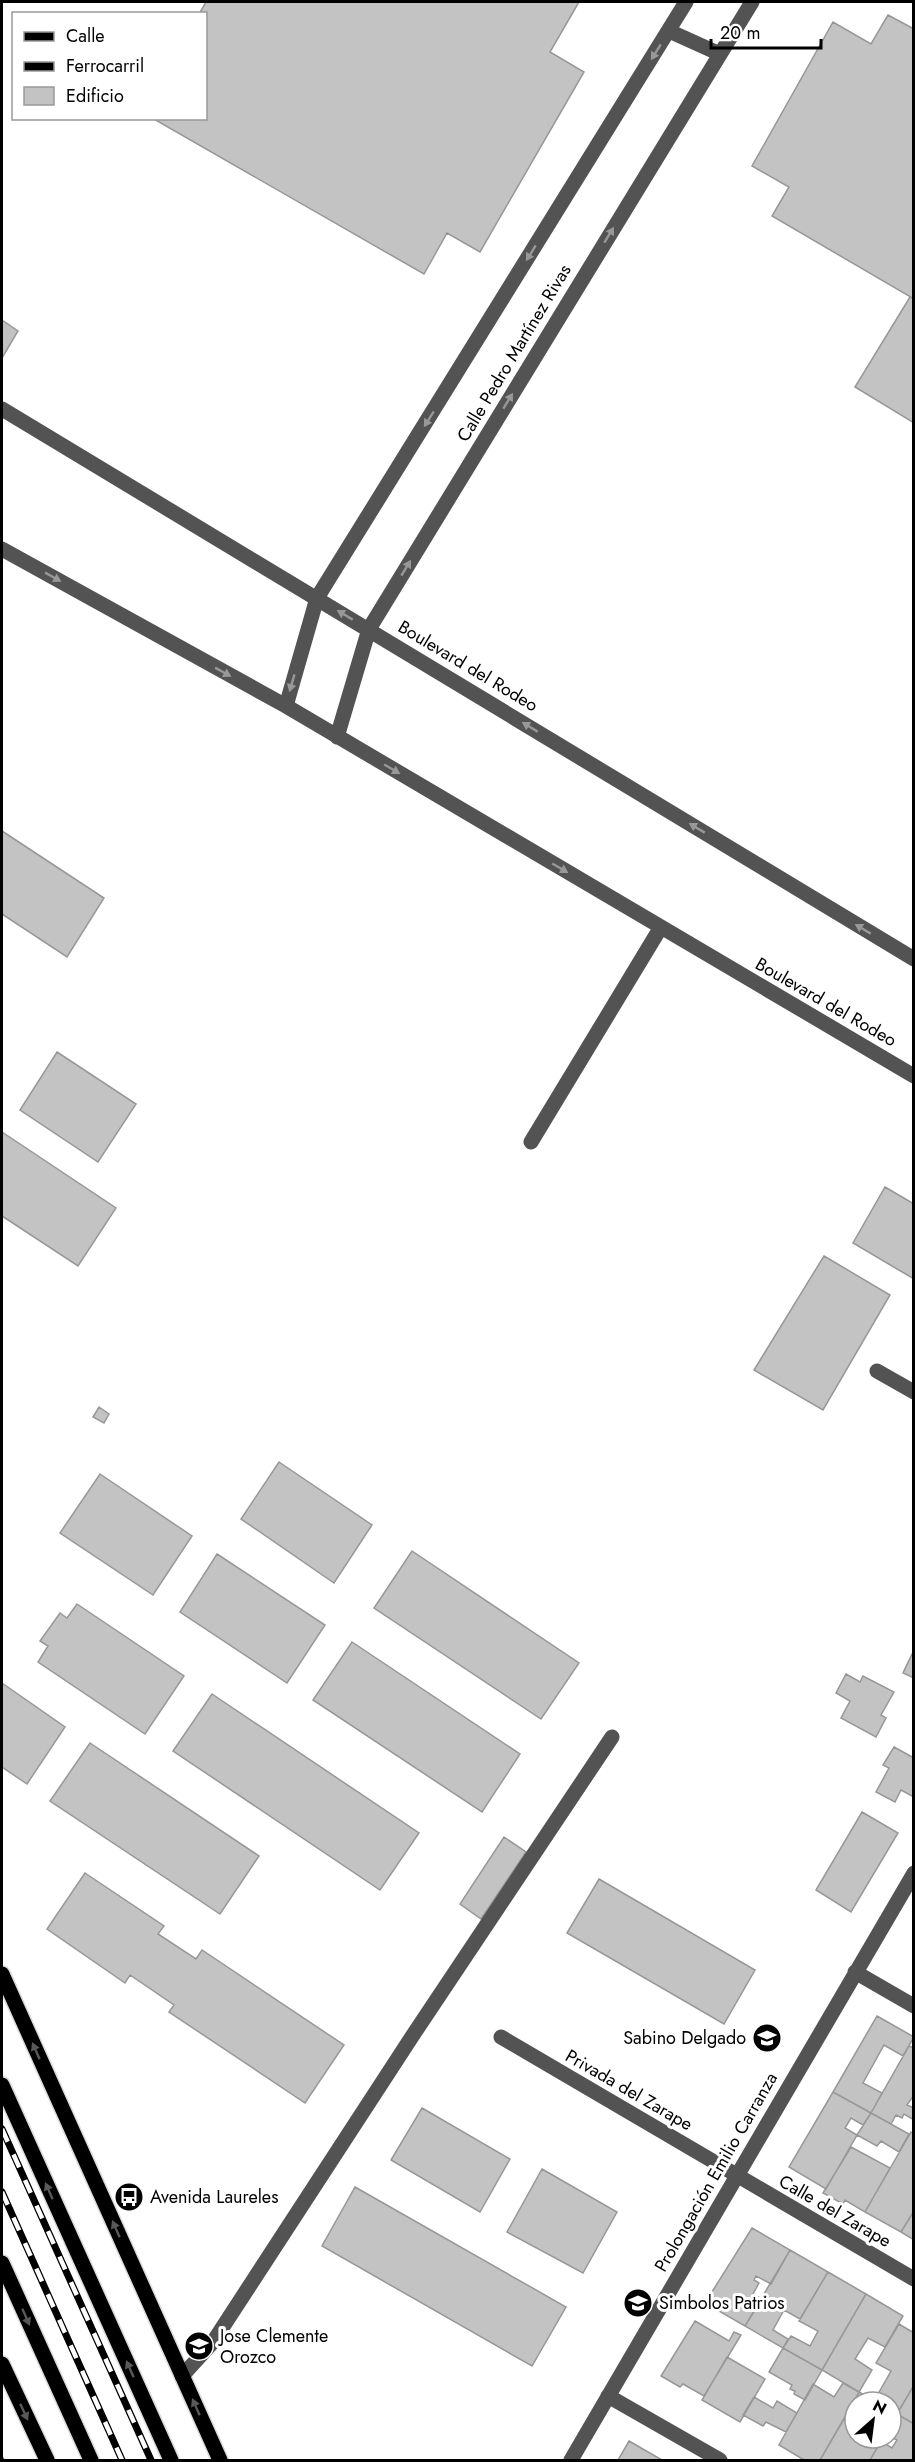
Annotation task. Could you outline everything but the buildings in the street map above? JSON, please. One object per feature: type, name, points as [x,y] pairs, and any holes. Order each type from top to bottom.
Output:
[{"type":"main road","points":[[2,1974],[220,2460]]},
{"type":"main road","points":[[2,2085],[171,2460]]},
{"type":"main road","points":[[2,2263],[91,2460]]},
{"type":"main road","points":[[2,2364],[46,2460]]},
{"type":"street","name":"Calle Pedro Martínez Rivas","points":[[286,706],[317,598],[686,2]]},
{"type":"street","name":"Calle Pedro Martínez Rivas","points":[[337,737],[369,629],[752,2]]},
{"type":"street","points":[[669,31],[720,54]]},
{"type":"street","name":"Boulevard del Rodeo","points":[[2,409],[914,959]]},
{"type":"street","name":"Boulevard del Rodeo","points":[[2,549],[286,706],[914,1076]]},
{"type":"street","points":[[531,1142],[661,927]]},
{"type":"street","points":[[877,1371],[914,1392]]},
{"type":"street","points":[[182,2376],[213,2342],[612,1737]]},
{"type":"street","name":"Prolongación Emilio Carranza","points":[[571,2460],[914,1873]]},
{"type":"street","points":[[855,1972],[914,2006]]},
{"type":"street","name":"Privada del Zarape","points":[[501,2037],[737,2175]]},
{"type":"street","name":"Calle del Zarape","points":[[737,2175],[914,2279]]},
{"type":"street","points":[[608,2396],[720,2460]]},
{"type":"railway","points":[[2,2129],[151,2460]]},
{"type":"railway","points":[[2,2192],[122,2460]]},
{"type":"place","name":"Sabino Delgado","points":[[767,2038]]},
{"type":"place","name":"Avenida Laureles","points":[[129,2197]]},
{"type":"place","name":"Simbolos Patrios","points":[[638,2303]]},
{"type":"place","name":"Jose Clemente Orozco","points":[[199,2346]]}]
